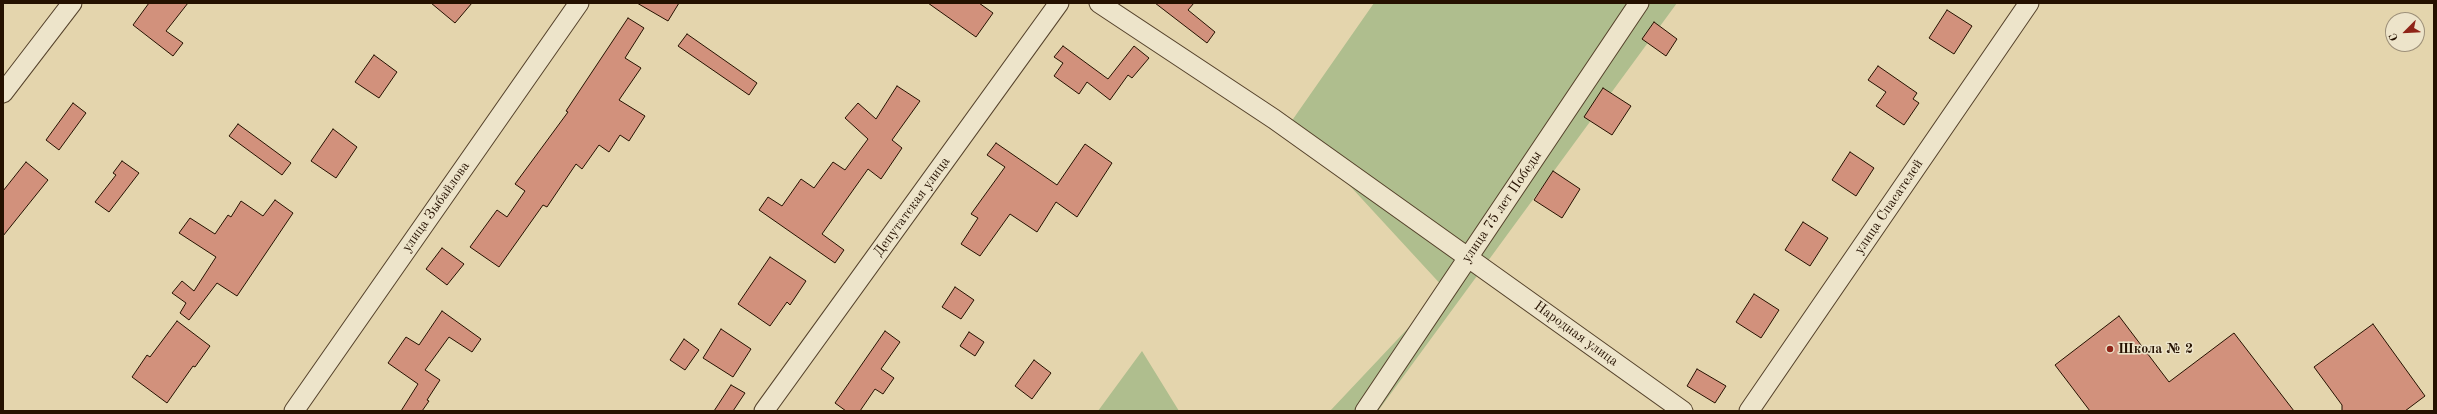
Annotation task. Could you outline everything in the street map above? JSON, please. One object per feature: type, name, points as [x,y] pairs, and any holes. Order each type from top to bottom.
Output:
[{"type":"street","points":[[3,93],[72,3]]},
{"type":"street","name":"улица Зыбайлова","points":[[294,411],[579,3]]},
{"type":"street","name":"Депутатская улица","points":[[764,411],[1058,3]]},
{"type":"street","name":"Народная улица","points":[[1099,3],[1274,119],[1683,411]]},
{"type":"street","name":"улица 75 лет Победы","points":[[1365,411],[1639,3]]},
{"type":"street","name":"улица Спасателей","points":[[1749,411],[2029,3]]},
{"type":"green space","points":[[1374,3],[1677,3],[1378,411],[1330,411],[1445,289],[1291,122]]},
{"type":"green space","points":[[1142,351],[1179,411],[1098,411]]},
{"type":"building","points":[[149,3],[188,3],[166,31],[183,43],[173,56],[133,25]]},
{"type":"building","points":[[431,3],[472,3],[455,23]]},
{"type":"building","points":[[637,3],[679,3],[668,21]]},
{"type":"building","points":[[928,3],[979,3],[993,13],[976,37]]},
{"type":"building","points":[[1155,3],[1194,3],[1188,10],[1215,32],[1207,43]]},
{"type":"building","points":[[1947,10],[1972,26],[1954,54],[1929,38]]},
{"type":"building","points":[[628,18],[644,28],[625,58],[641,68],[619,100],[645,116],[629,141],[620,135],[609,152],[599,145],[582,169],[576,164],[547,207],[543,205],[499,267],[470,247],[497,210],[507,217],[525,191],[515,184],[568,112],[566,111]]},
{"type":"building","points":[[1654,22],[1677,39],[1666,56],[1642,39]]},
{"type":"building","points":[[687,34],[757,83],[749,95],[678,46]]},
{"type":"building","points":[[1063,46],[1108,79],[1134,46],[1149,58],[1132,78],[1128,75],[1110,100],[1087,82],[1079,94],[1054,76],[1063,63],[1054,57]]},
{"type":"building","points":[[374,55],[397,72],[379,98],[355,82]]},
{"type":"building","points":[[1878,66],[1917,93],[1913,99],[1919,103],[1904,125],[1876,106],[1886,92],[1868,80]]},
{"type":"building","points":[[897,86],[920,101],[892,140],[902,148],[881,179],[868,169],[822,234],[844,250],[835,263],[759,210],[768,197],[782,206],[801,179],[814,188],[833,162],[845,170],[868,139],[845,118],[858,103],[876,119]]},
{"type":"building","points":[[1603,88],[1631,106],[1612,135],[1584,117]]},
{"type":"building","points":[[73,103],[86,113],[59,150],[46,140]]},
{"type":"building","points":[[238,124],[291,163],[282,175],[229,136]]},
{"type":"building","points":[[333,129],[357,147],[336,178],[311,161]]},
{"type":"building","points":[[996,143],[1057,185],[1085,144],[1112,163],[1077,217],[1056,202],[1037,232],[1010,214],[980,256],[961,244],[978,218],[971,214],[1005,167],[987,155]]},
{"type":"building","points":[[1850,152],[1874,168],[1856,196],[1832,180]]},
{"type":"building","points":[[122,161],[139,173],[109,212],[95,202],[116,175],[113,173]]},
{"type":"building","points":[[26,162],[48,180],[3,236],[3,191]]},
{"type":"building","points":[[1553,171],[1580,189],[1562,218],[1534,200]]},
{"type":"building","points":[[275,200],[293,213],[237,296],[217,283],[189,320],[180,313],[186,303],[172,293],[182,281],[194,291],[216,257],[179,233],[190,218],[215,234],[228,215],[231,217],[241,201],[263,216]]},
{"type":"building","points":[[1803,222],[1828,238],[1810,266],[1785,250]]},
{"type":"building","points":[[442,248],[464,264],[447,285],[426,269]]},
{"type":"building","points":[[770,257],[806,281],[790,305],[787,302],[770,326],[738,304]]},
{"type":"building","points":[[955,287],[974,300],[961,319],[942,307]]},
{"type":"building","points":[[1754,294],[1779,310],[1761,338],[1736,322]]},
{"type":"building","points":[[442,311],[481,339],[472,352],[449,337],[425,370],[440,380],[427,400],[429,401],[422,411],[401,411],[418,384],[388,363],[406,337],[419,345]]},
{"type":"building","name":"Школа № 2","points":[[2119,316],[2169,382],[2234,333],[2294,411],[2090,411],[2055,365]]},
{"type":"building","points":[[177,321],[210,346],[195,367],[193,366],[167,403],[132,377],[147,355],[150,357]]},
{"type":"building","points":[[2373,324],[2425,396],[2405,411],[2342,411],[2342,405],[2314,367]]},
{"type":"building","points":[[721,329],[751,349],[733,377],[703,358]]},
{"type":"building","points":[[885,331],[900,342],[881,369],[894,378],[883,394],[875,389],[860,411],[846,411],[835,403]]},
{"type":"building","points":[[969,332],[984,342],[975,356],[960,346]]},
{"type":"building","points":[[684,339],[699,350],[685,370],[670,360]]},
{"type":"building","points":[[1034,360],[1051,373],[1032,399],[1015,386]]},
{"type":"building","points":[[1697,369],[1726,386],[1715,403],[1687,386]]},
{"type":"building","points":[[731,385],[745,393],[733,411],[714,411]]},
{"type":"place","name":"Школа № 2","points":[[2110,349]]}]
